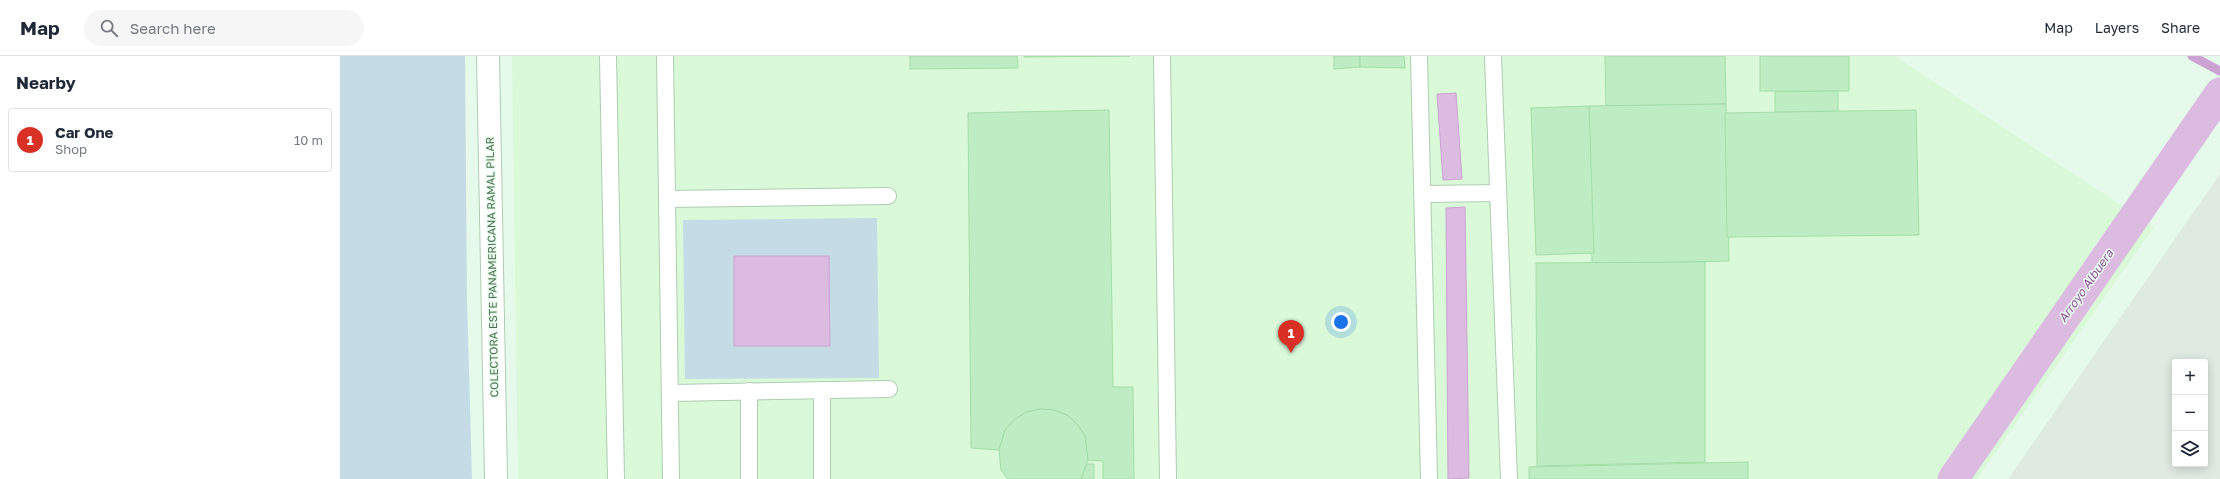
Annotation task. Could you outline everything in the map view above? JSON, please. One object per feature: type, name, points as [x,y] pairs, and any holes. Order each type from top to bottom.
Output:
[{"type":"street","name":"COLECTORA ESTE PANAMERICANA RAMAL PILAR","points":[[488,56],[496,479]]},
{"type":"lane","points":[[608,56],[616,479]]},
{"type":"lane","points":[[665,56],[671,393],[670,479]]},
{"type":"lane","points":[[1162,56],[1168,479]]},
{"type":"lane","points":[[1419,56],[1429,479]]},
{"type":"lane","points":[[1493,56],[1509,479]]},
{"type":"lane","points":[[1422,194],[1498,193]]},
{"type":"lane","points":[[667,199],[888,196]]},
{"type":"lane","points":[[671,393],[889,389]]},
{"type":"lane","points":[[822,390],[822,479]]},
{"type":"lane","points":[[749,392],[749,479]]},
{"type":"shaded area","points":[[340,56],[465,56],[467,298],[472,479],[340,479]]},
{"type":"shaded area","points":[[512,56],[1895,56],[2154,227],[1977,479],[518,479]]},
{"type":"shaded area","points":[[1456,93],[1462,179],[1443,180],[1437,94]]},
{"type":"shaded area","points":[[2220,174],[2220,479],[2008,479]]},
{"type":"shaded area","points":[[1465,207],[1469,478],[1448,479],[1446,208]]},
{"type":"shaded area","points":[[877,218],[879,378],[685,379],[683,220]]},
{"type":"shaded area","points":[[734,256],[829,256],[830,346],[734,346]]},
{"type":"building","points":[[910,56],[1017,56],[1018,68],[910,69]]},
{"type":"building","points":[[1024,56],[1130,56],[1024,57]]},
{"type":"building","points":[[1334,56],[1360,56],[1360,67],[1334,69]]},
{"type":"building","points":[[1360,56],[1404,56],[1405,68],[1360,67]]},
{"type":"building","points":[[1605,56],[1725,56],[1726,104],[1606,106]]},
{"type":"building","points":[[1760,56],[1849,56],[1849,91],[1760,91]]},
{"type":"building","points":[[1838,91],[1838,111],[1775,112],[1775,92]]},
{"type":"building","points":[[1726,104],[1729,261],[1592,264],[1589,106]]},
{"type":"building","points":[[1589,106],[1594,253],[1536,255],[1531,108]]},
{"type":"building","points":[[1109,110],[1113,387],[1133,387],[1134,479],[1103,479],[1103,461],[1088,460],[1085,436],[1077,424],[1067,415],[1054,410],[1040,409],[1027,412],[1015,419],[1005,430],[999,450],[971,448],[968,113]]},
{"type":"building","points":[[1916,110],[1919,235],[1727,237],[1725,113]]},
{"type":"building","points":[[1705,262],[1705,462],[1537,466],[1536,263]]},
{"type":"building","points":[[1040,409],[1054,410],[1067,415],[1077,424],[1085,436],[1088,460],[1081,479],[1008,479],[1001,470],[999,450],[1005,430],[1015,419],[1027,412]]},
{"type":"building","points":[[1748,462],[1748,479],[1529,479],[1529,467]]},
{"type":"building","points":[[1087,464],[1094,464],[1094,479],[1081,479]]},
{"type":"waterway","points":[[2192,56],[2220,71]]},
{"type":"waterway","name":"Arroyo Albuera","points":[[1953,479],[2220,93]]},
{"type":"place","name":"Car One","points":[[1291,353]]}]
